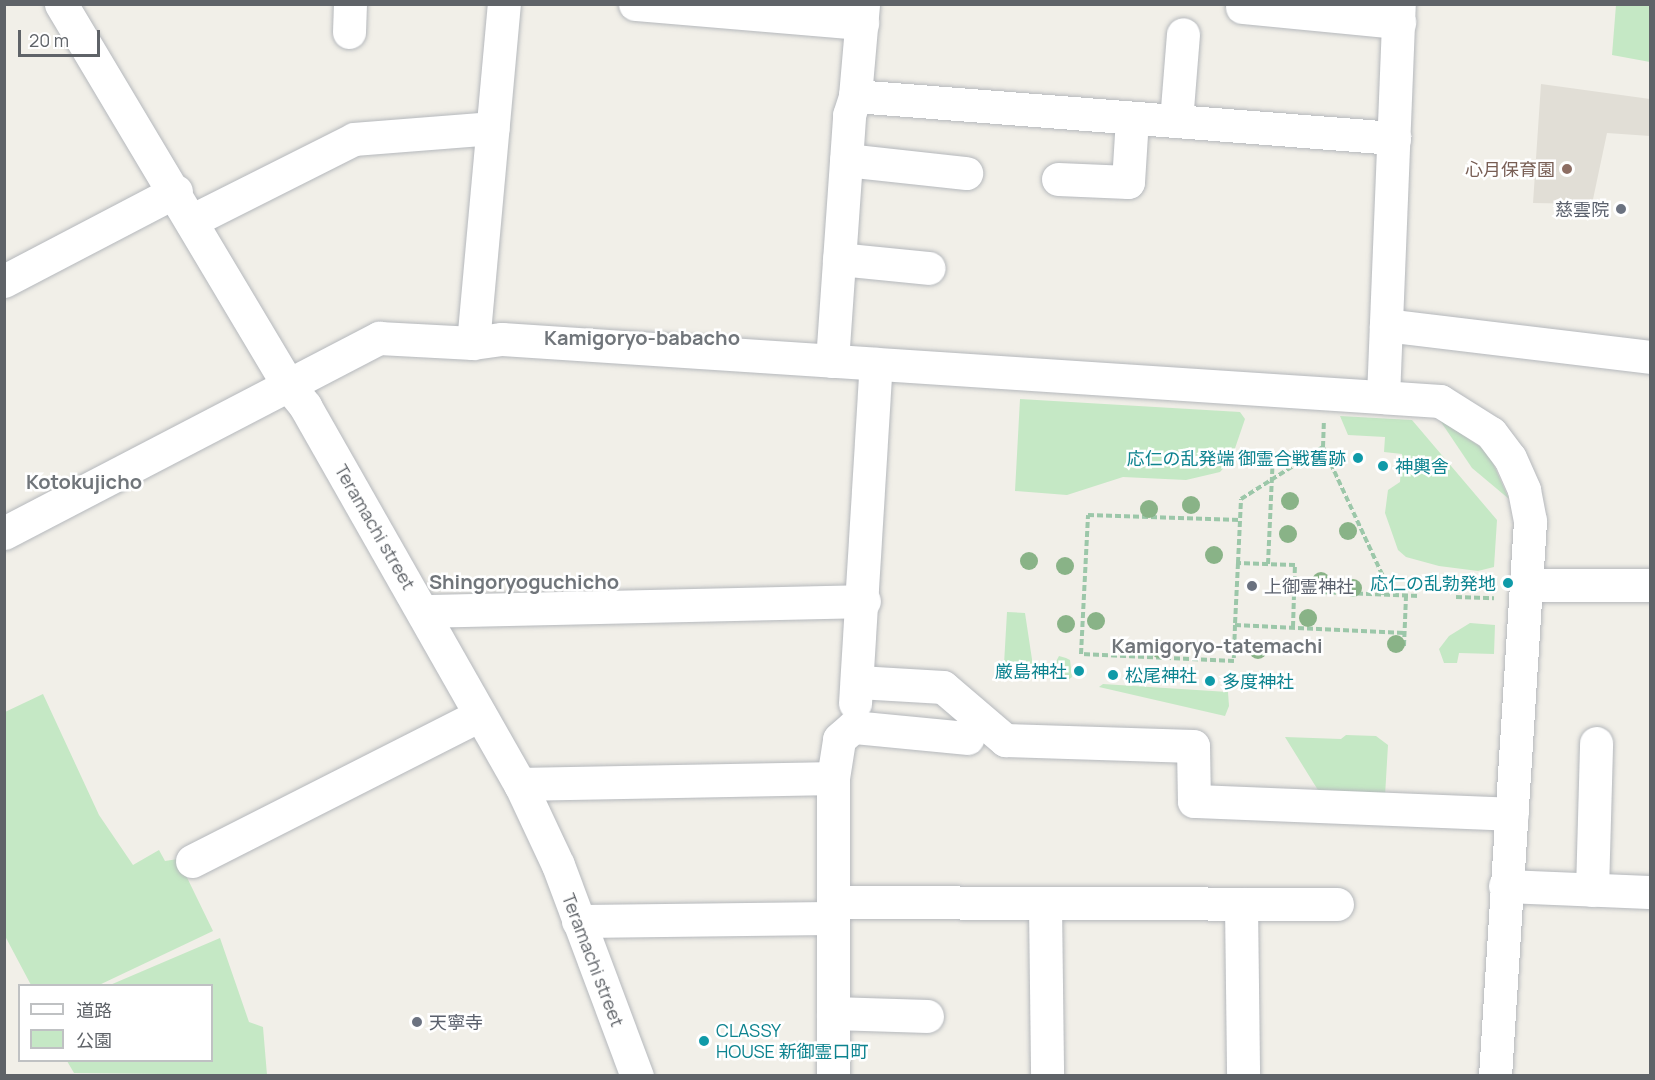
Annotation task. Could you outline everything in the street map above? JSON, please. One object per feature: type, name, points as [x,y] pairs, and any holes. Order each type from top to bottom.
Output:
[{"type":"street","name":"Teramachi street","points":[[62,4],[176,191],[288,386],[305,406],[424,611],[520,784],[558,865],[637,1076]]},
{"type":"street","points":[[488,341],[493,128],[504,4]]},
{"type":"street","points":[[635,4],[863,14],[855,96],[849,115],[832,361]]},
{"type":"street","points":[[1242,7],[1399,13],[1383,397]]},
{"type":"street","points":[[1176,122],[1183,34]]},
{"type":"street","points":[[855,96],[1394,138]]},
{"type":"street","points":[[1058,179],[1128,182],[1132,118]]},
{"type":"street","points":[[193,220],[354,139],[493,128]]},
{"type":"street","points":[[846,159],[966,173]]},
{"type":"street","points":[[4,281],[176,191]]},
{"type":"street","points":[[839,259],[929,268]]},
{"type":"street","points":[[1386,325],[1650,357]]},
{"type":"street","points":[[4,533],[379,338],[488,341],[832,361],[1440,401],[1491,433],[1510,458],[1524,490],[1530,521],[1512,814],[1505,886],[1496,1076]]},
{"type":"street","points":[[833,1076],[833,778],[839,739],[853,727],[858,682],[876,364]]},
{"type":"street","points":[[1527,592],[1650,585]]},
{"type":"street","points":[[424,611],[864,602]]},
{"type":"street","points":[[858,682],[943,687],[1005,740],[1193,746],[1194,801],[1512,814]]},
{"type":"street","points":[[192,861],[480,715]]},
{"type":"street","points":[[853,727],[967,738]]},
{"type":"street","points":[[1592,890],[1596,743]]},
{"type":"street","points":[[520,784],[833,778]]},
{"type":"street","points":[[1505,886],[1650,892]]},
{"type":"street","points":[[1045,904],[1047,1076]]},
{"type":"street","points":[[578,921],[1045,904],[1336,904]]},
{"type":"street","points":[[1241,904],[1243,1076]]},
{"type":"street","points":[[834,1013],[927,1016]]},
{"type":"path","points":[[1324,417],[1323,447],[1383,576],[1382,595]]},
{"type":"path","points":[[1240,520],[1088,515],[1081,654],[1234,661],[1241,499],[1323,447]]},
{"type":"path","points":[[1268,564],[1273,455]]},
{"type":"path","points":[[1238,563],[1295,565],[1293,627]]},
{"type":"path","points":[[1294,591],[1419,596]]},
{"type":"path","points":[[1456,597],[1527,592]]},
{"type":"path","points":[[1404,646],[1406,596]]},
{"type":"path","points":[[1235,625],[1405,633]]},
{"type":"shaded area","name":"心月保育園","points":[[1541,84],[1650,99],[1650,136],[1607,133],[1592,204],[1533,203]]},
{"type":"green space","points":[[1616,5],[1650,5],[1650,62],[1612,55]]},
{"type":"green space","points":[[1020,399],[1240,412],[1245,419],[1231,460],[1220,472],[1186,480],[1123,477],[1067,495],[1015,491]]},
{"type":"green space","points":[[1340,416],[1412,420],[1497,520],[1494,567],[1478,571],[1439,566],[1406,557],[1398,550],[1385,513],[1388,490],[1400,482],[1402,454],[1384,452],[1385,437],[1348,435]]},
{"type":"green space","points":[[1439,419],[1488,452],[1509,499],[1472,468]]},
{"type":"green space","points":[[1007,612],[1025,613],[1033,666],[1053,667],[1059,656],[1070,660],[1072,677],[1068,680],[1004,664]]},
{"type":"green space","points":[[1470,623],[1495,625],[1494,654],[1459,653],[1457,663],[1444,663],[1439,649],[1449,636]]},
{"type":"green space","points":[[1103,684],[1228,692],[1229,706],[1225,716],[1099,687]]},
{"type":"green space","points":[[43,694],[99,815],[133,865],[159,850],[165,861],[178,859],[213,931],[101,984],[30,984],[5,936],[5,712]]},
{"type":"green space","points":[[1346,735],[1376,736],[1388,745],[1385,796],[1321,795],[1285,737],[1341,739]]},
{"type":"green space","points":[[220,938],[249,1022],[263,1027],[267,1075],[74,1073],[68,1062],[213,1062],[213,984],[112,984]]},
{"type":"place","name":"心月保育園","points":[[1567,169]]},
{"type":"place","name":"慈雲院","points":[[1621,209]]},
{"type":"place","name":"応仁の乱発端 御霊合戦舊跡","points":[[1358,458]]},
{"type":"place","name":"神輿舎","points":[[1383,466]]},
{"type":"place","name":"応仁の乱勃発地","points":[[1508,583]]},
{"type":"place","name":"上御霊神社","points":[[1252,586]]},
{"type":"place","name":"厳島神社","points":[[1079,671]]},
{"type":"place","name":"松尾神社","points":[[1113,675]]},
{"type":"place","name":"多度神社","points":[[1210,681]]},
{"type":"place","name":"天寧寺","points":[[417,1022]]},
{"type":"place","name":"CLASSY HOUSE 新御霊口町","points":[[704,1041]]},
{"type":"district","name":"Kamigoryo-babacho","points":[[642,337]]},
{"type":"district","name":"Kotokujicho","points":[[84,481]]},
{"type":"district","name":"Shingoryoguchicho","points":[[524,581]]},
{"type":"district","name":"Kamigoryo-tatemachi","points":[[1217,645]]}]
